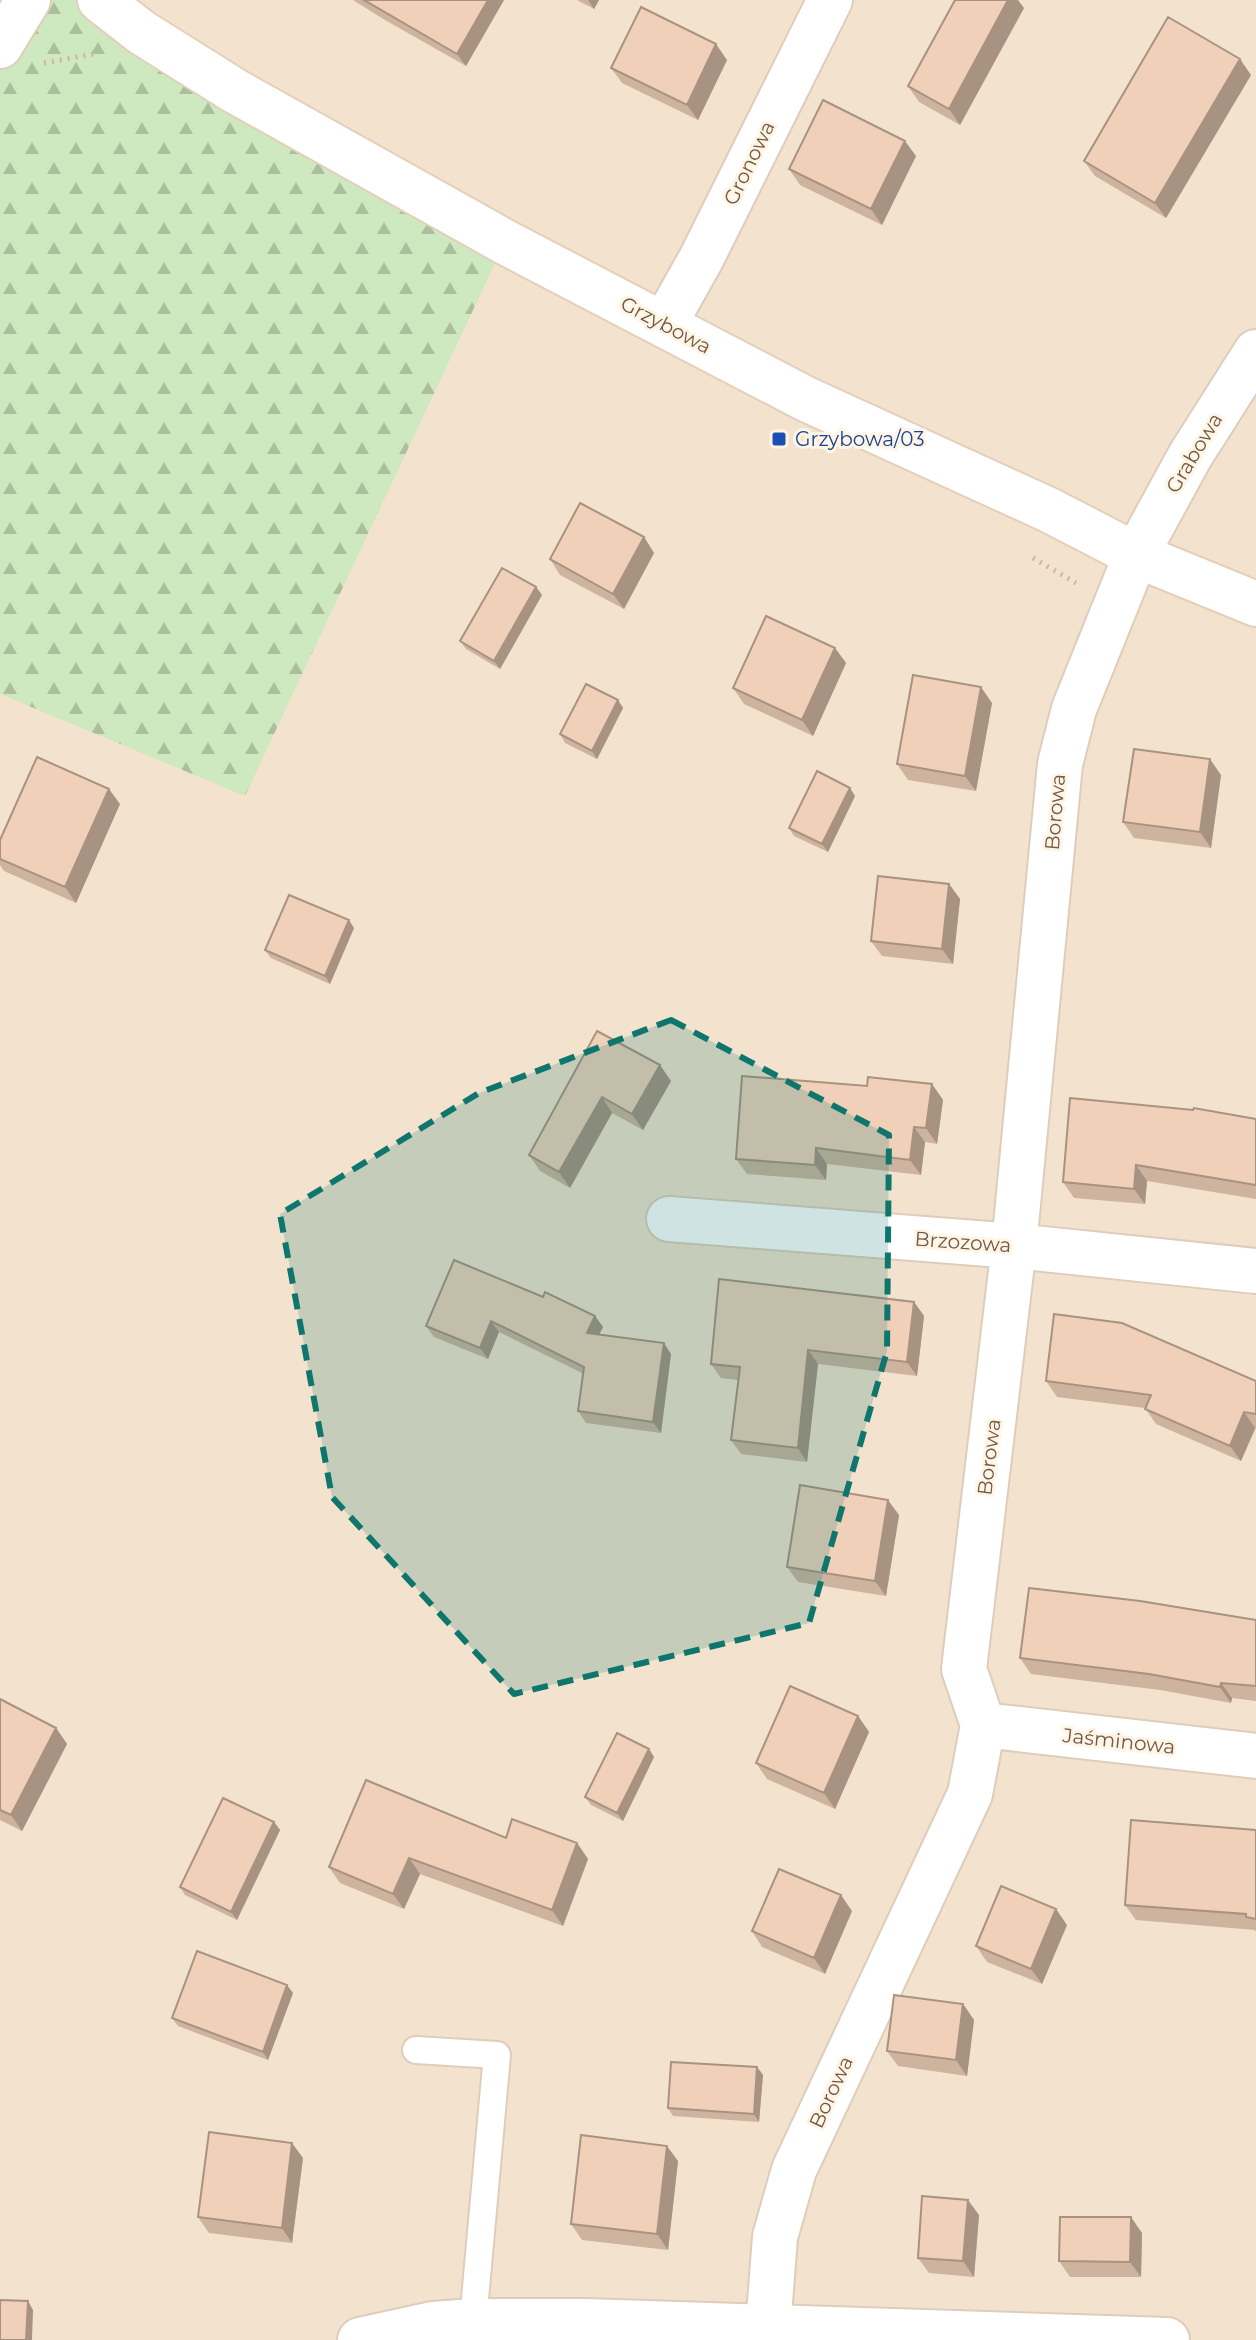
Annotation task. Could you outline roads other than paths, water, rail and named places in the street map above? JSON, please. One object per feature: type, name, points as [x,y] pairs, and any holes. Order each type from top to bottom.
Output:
[{"type":"street","points":[[0,46],[28,0]]},
{"type":"street","name":"Grzybowa","points":[[100,0],[141,32],[235,91],[505,242],[806,399],[1049,510],[1136,555],[1256,604]]},
{"type":"street","name":"Gronowa","points":[[665,323],[701,259],[830,0]]},
{"type":"street","name":"Grabowa","points":[[1136,555],[1190,456],[1256,352]]},
{"type":"street","name":"Borowa","points":[[768,2328],[775,2237],[790,2181],[970,1794],[983,1725],[964,1669],[1014,1246],[1060,764],[1074,709],[1136,555]]},
{"type":"street","name":"Brzozowa","points":[[669,1219],[1014,1246],[1256,1271]]},
{"type":"street","name":"Jaśminowa","points":[[983,1725],[1256,1756]]},
{"type":"street","points":[[360,2340],[433,2324],[473,2321],[1167,2340]]},
{"type":"lane","points":[[416,2050],[497,2055],[473,2321]]},
{"type":"place","name":"Grzybowa/03","points":[[779,439]]}]
